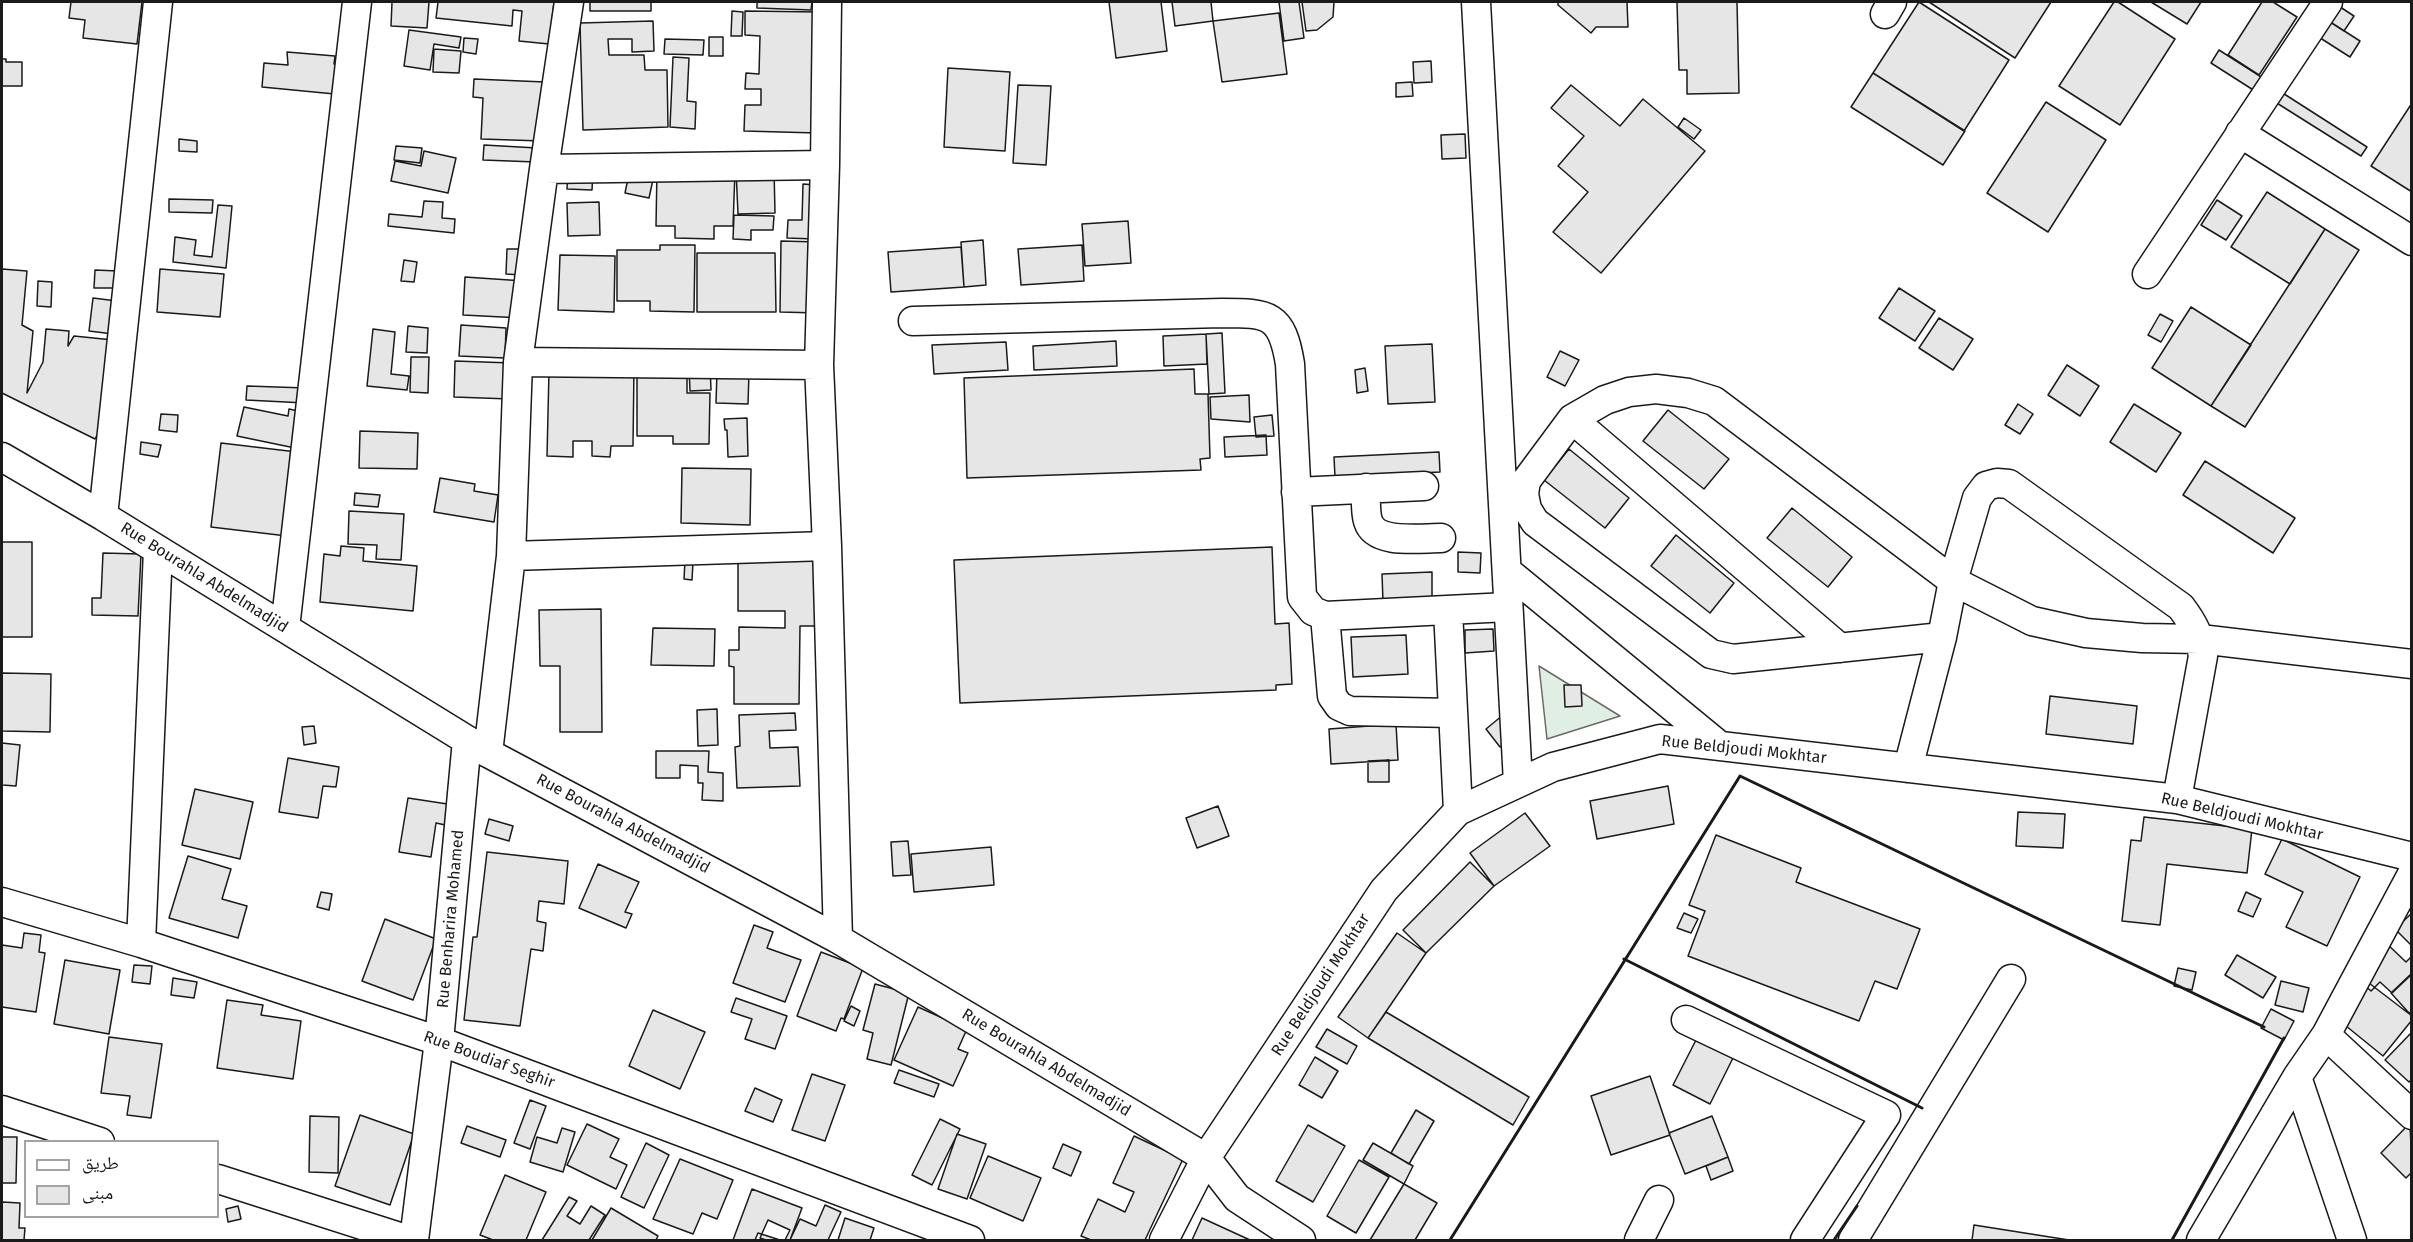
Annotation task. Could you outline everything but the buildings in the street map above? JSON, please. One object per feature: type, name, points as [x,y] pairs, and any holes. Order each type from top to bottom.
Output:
[{"type":"street","points":[[103,516],[158,2]]},
{"type":"street","points":[[285,628],[357,2]]},
{"type":"street","name":"Rue Benharira Mohamed","points":[[414,1240],[478,746],[511,556],[518,362],[569,2]]},
{"type":"street","points":[[827,2],[819,365],[838,939]]},
{"type":"street","points":[[1476,2],[1518,783]]},
{"type":"street","points":[[2147,274],[2328,2]]},
{"type":"street","points":[[2241,133],[2412,241]]},
{"type":"street","points":[[544,169],[825,165]]},
{"type":"street","points":[[913,321],[1222,313],[1251,313],[1270,319],[1278,324],[1282,333],[1290,364],[1302,597],[1313,611],[1325,616],[1508,607]]},
{"type":"street","points":[[518,362],[819,365]]},
{"type":"street","points":[[1942,637],[1733,659],[1711,654],[1535,522],[1527,509],[1524,494],[1526,481],[1572,419],[1605,400],[1629,392],[1656,389],[1688,393],[1714,401],[1953,581],[2032,621],[2086,633],[2142,638],[2200,639],[2412,664]]},
{"type":"street","points":[[1572,419],[1840,648]]},
{"type":"street","name":"Rue Bourahla Abdelmadjid","points":[[2,457],[103,516],[478,746],[838,939],[1206,1158],[1237,1198],[1301,1240]]},
{"type":"street","points":[[1908,768],[1942,637],[1953,581],[1977,498],[1986,486],[1997,483],[2009,484],[2181,607],[2193,623],[2200,639],[2203,656],[2177,799]]},
{"type":"street","points":[[1296,492],[1424,486]]},
{"type":"street","points":[[1366,488],[1368,521],[1374,531],[1384,538],[1441,538]]},
{"type":"street","points":[[511,556],[826,546]]},
{"type":"street","points":[[141,943],[158,550]]},
{"type":"street","points":[[1507,571],[1720,746]]},
{"type":"street","points":[[1448,610],[1458,811]]},
{"type":"street","points":[[1325,616],[1332,696],[1339,706],[1350,711],[1453,713]]},
{"type":"street","name":"Rue Beldjoudi Mokhtar","points":[[1164,1240],[1206,1158],[1384,890],[1458,811],[1553,766],[1660,739],[2177,799],[2412,857]]},
{"type":"street","points":[[2201,1240],[2297,1077],[2326,1035],[2412,874]]},
{"type":"street","name":"Rue Boudiaf Seghir","points":[[2,902],[141,943],[439,1041],[970,1240]]},
{"type":"street","points":[[1853,1240],[2011,979]]},
{"type":"street","points":[[1686,1020],[1920,1130]]},
{"type":"street","points":[[2326,1035],[2412,1115]]},
{"type":"street","points":[[2297,1077],[2352,1240]]},
{"type":"street","points":[[2,1110],[94,1140]]},
{"type":"street","points":[[1805,1240],[1886,1115]]},
{"type":"street","points":[[219,1179],[409,1240]]},
{"type":"street","points":[[1639,1240],[1659,1200]]},
{"type":"green space","points":[[1539,666],[1620,716],[1547,739]]},
{"type":"wall","points":[[1450,1240],[1740,776],[2264,1027]]},
{"type":"wall","points":[[1624,959],[1922,1108]]},
{"type":"wall","points":[[2172,1240],[2284,1038]]},
{"type":"wall","points":[[1834,1240],[1857,1206]]}]
